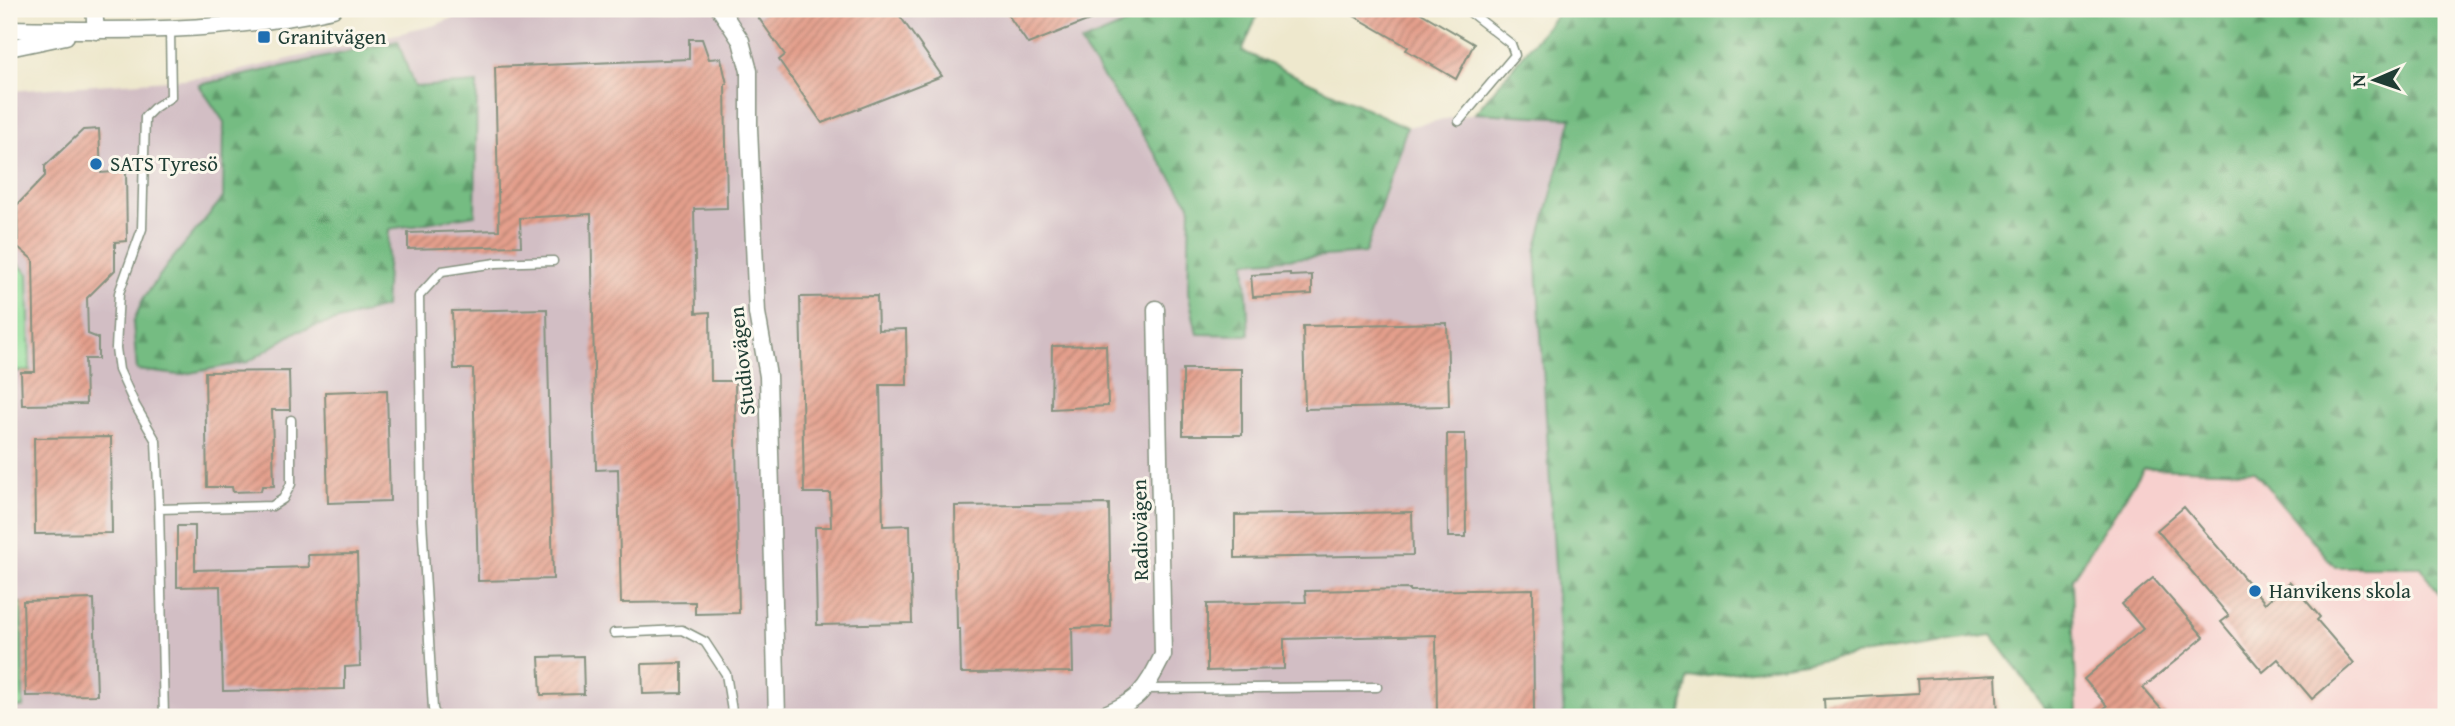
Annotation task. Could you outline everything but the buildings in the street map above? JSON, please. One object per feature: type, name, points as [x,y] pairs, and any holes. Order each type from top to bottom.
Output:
[{"type":"street","points":[[94,9],[96,31]]},
{"type":"street","points":[[9,29],[170,30],[282,20],[333,9]]},
{"type":"street","name":"Studiovägen","points":[[720,9],[741,41],[749,71],[757,313],[768,376],[777,717]]},
{"type":"street","points":[[9,48],[96,31]]},
{"type":"street","name":"Radiovägen","points":[[1098,717],[1122,707],[1146,689],[1163,655],[1156,309]]},
{"type":"lane","points":[[1459,121],[1515,55],[1511,44],[1466,9]]},
{"type":"lane","points":[[164,717],[156,441],[119,370],[116,348],[119,293],[142,229],[145,117],[171,97],[170,30]]},
{"type":"lane","points":[[436,717],[433,709],[422,520],[419,296],[442,271],[496,262],[553,261]]},
{"type":"lane","points":[[159,509],[272,506],[283,499],[291,484],[291,420]]},
{"type":"lane","points":[[614,633],[682,630],[705,642],[726,674],[733,717]]},
{"type":"lane","points":[[1146,689],[1377,687]]},
{"type":"shaded area","points":[[472,9],[1162,9],[1080,44],[1190,205],[1188,292],[1249,335],[1244,262],[1365,252],[1407,127],[1475,113],[1572,118],[1536,251],[1564,717],[9,717],[9,91],[211,77],[436,25]]},
{"type":"shaded area","name":"Hanvikens skola","points":[[2144,468],[2254,471],[2335,567],[2421,567],[2446,604],[2446,717],[2077,717],[2072,579]]},
{"type":"green space","points":[[1162,9],[1260,9],[1242,51],[1407,127],[1365,253],[1245,262],[1249,335],[1197,334],[1188,292],[1190,205],[1080,43]]},
{"type":"green space","points":[[1561,9],[2446,9],[2446,604],[2421,567],[2335,567],[2254,471],[2144,468],[2072,579],[2077,717],[2051,717],[1992,635],[1688,679],[1680,717],[1564,717],[1536,251],[1572,118],[1475,113]]},
{"type":"green space","points":[[398,41],[414,87],[477,83],[475,215],[389,229],[385,307],[296,332],[248,362],[179,375],[137,370],[133,323],[143,299],[168,264],[223,198],[224,122],[199,85]]},
{"type":"green space","points":[[9,250],[14,260],[28,274],[30,371],[9,372]]},
{"type":"green space","points":[[9,603],[21,603],[23,707],[9,707]]},
{"type":"place","name":"Granitvägen","points":[[264,37]]},
{"type":"place","name":"SATS Tyresö","points":[[96,164]]},
{"type":"place","name":"Hanvikens skola","points":[[2255,591]]}]
